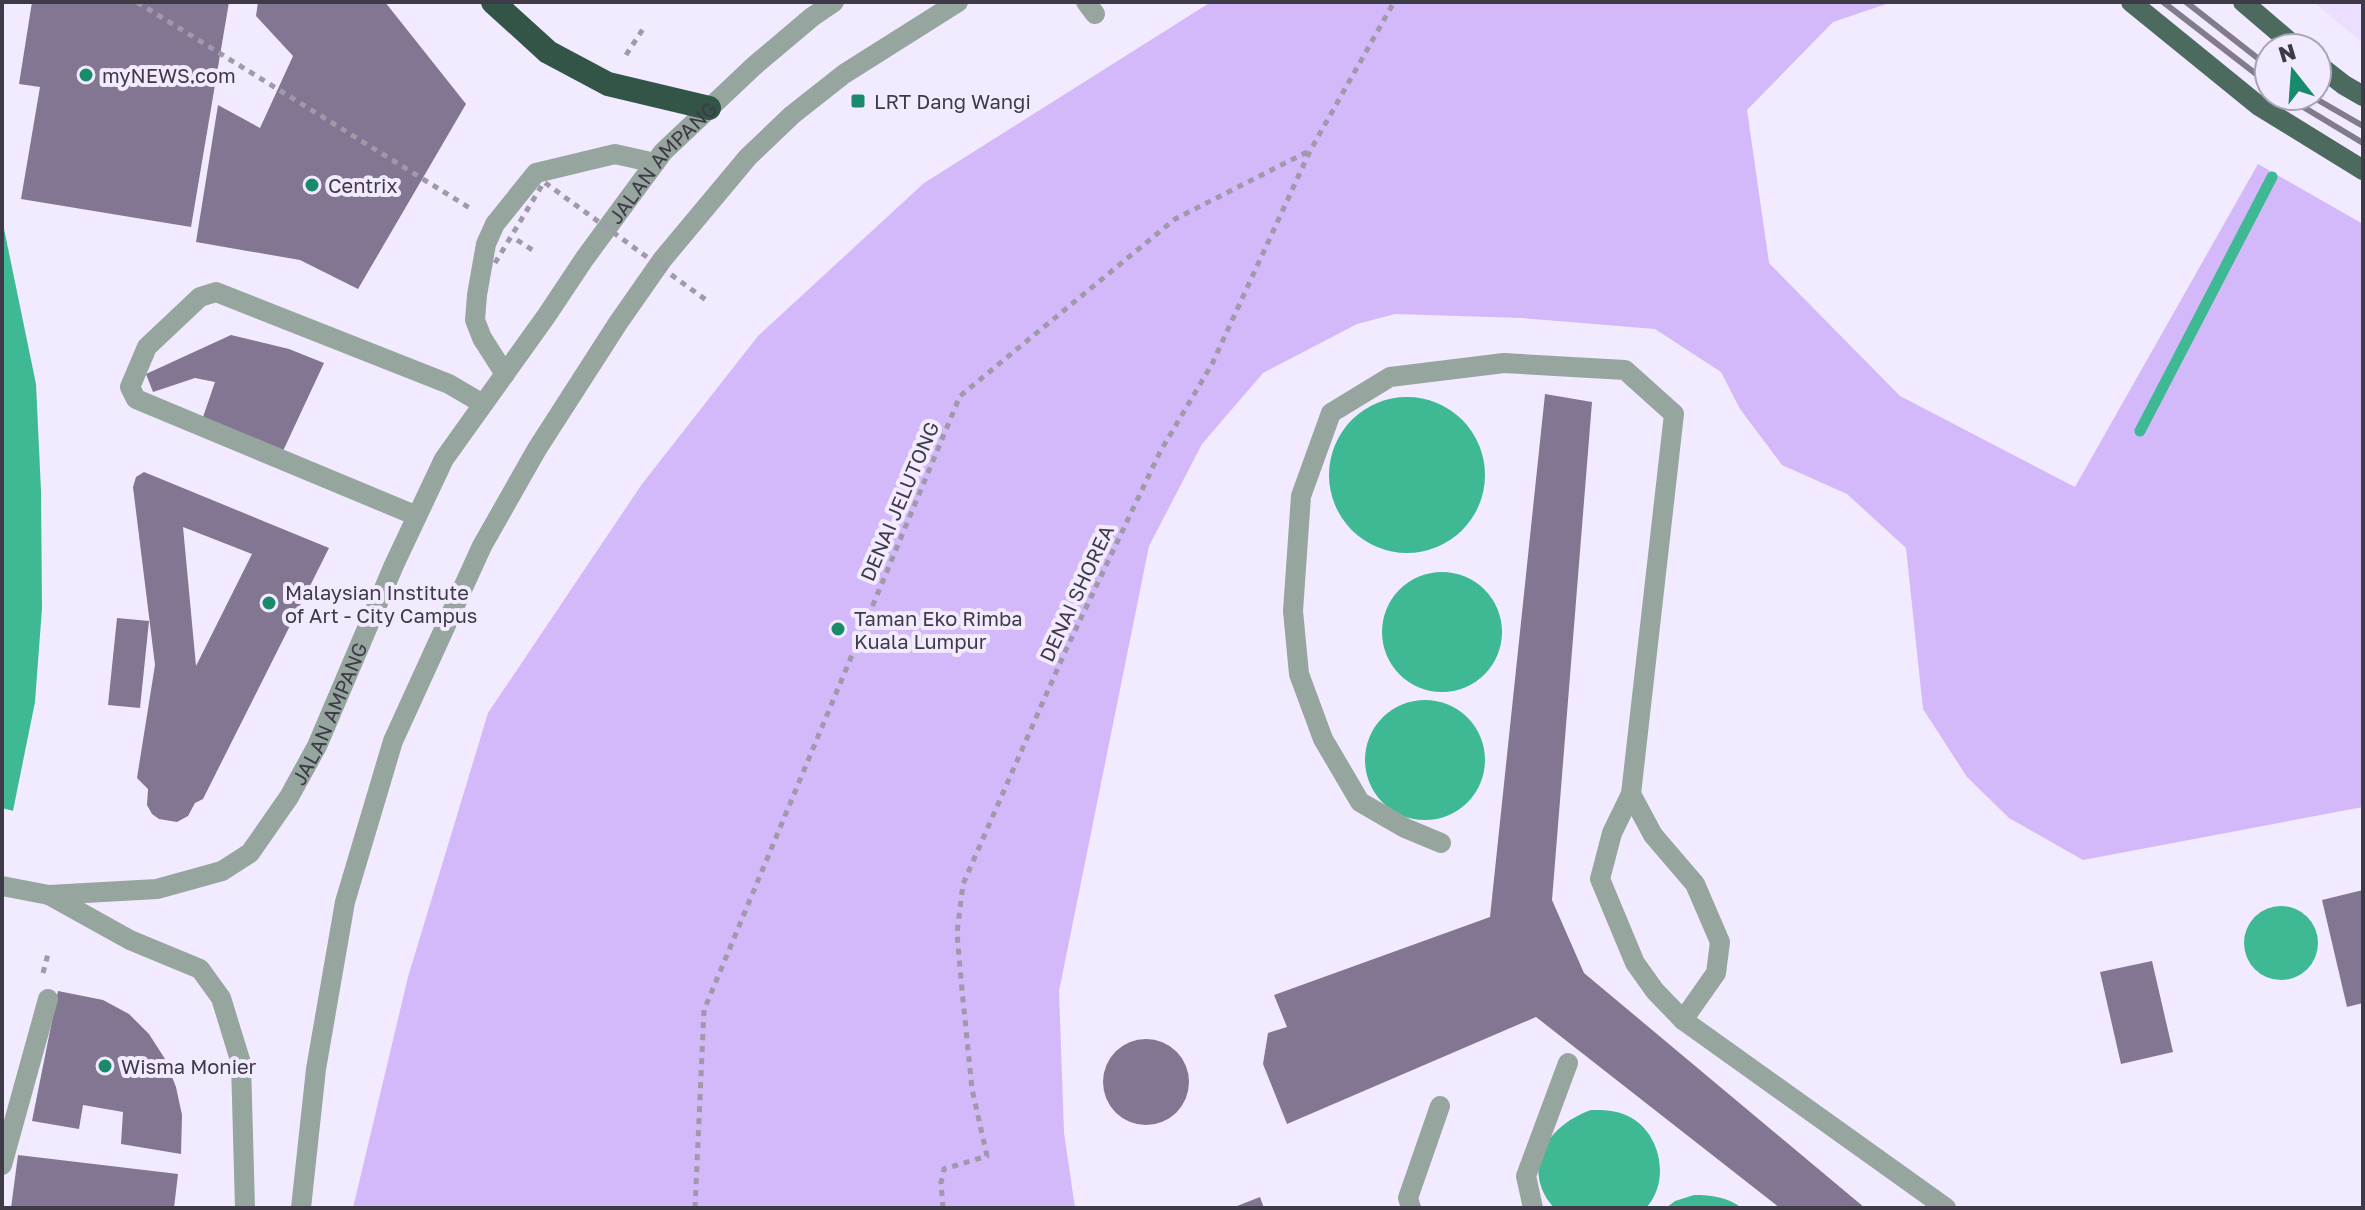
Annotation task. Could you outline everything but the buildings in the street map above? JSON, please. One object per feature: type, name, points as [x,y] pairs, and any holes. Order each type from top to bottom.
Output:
[{"type":"highway","points":[[493,2],[548,52],[608,84],[709,108]]},
{"type":"main road","points":[[2131,2],[2259,106],[2363,170]]},
{"type":"main road","points":[[2244,3],[2278,32]]},
{"type":"main road","points":[[2333,76],[2363,96]]},
{"type":"street","name":"JALAN AMPANG","points":[[49,895],[157,889],[222,871],[250,853],[289,797],[317,746],[444,459],[655,163],[709,108],[777,47],[834,2]]},
{"type":"street","points":[[301,1208],[316,1069],[345,902],[393,741],[482,546],[537,449],[627,311],[662,260],[748,157],[792,115],[844,74],[958,2]]},
{"type":"street","points":[[505,374],[482,338],[475,320],[486,244],[495,224],[536,173],[615,154],[655,163]]},
{"type":"street","points":[[417,516],[136,399],[130,387],[147,347],[200,297],[216,292],[449,384],[483,404]]},
{"type":"street","points":[[1441,843],[1405,828],[1360,802],[1323,739],[1299,674],[1293,611],[1301,496],[1331,413],[1390,377],[1504,363],[1625,370],[1674,414],[1631,794],[1612,833],[1600,879],[1635,963],[1655,991],[1683,1020],[1946,1208]]},
{"type":"street","points":[[1631,794],[1653,835],[1695,884],[1720,942],[1716,973],[1683,1020]]},
{"type":"street","points":[[2,886],[49,895],[130,940],[200,969],[221,998],[241,1063],[245,1208]]},
{"type":"street","points":[[2,1165],[48,999]]},
{"type":"street","points":[[1533,1208],[1526,1176],[1568,1063]]},
{"type":"street","points":[[1411,1208],[1408,1198],[1440,1106]]},
{"type":"path","points":[[137,2],[423,179]]},
{"type":"path","name":"DENAI SHOREA","points":[[943,1208],[941,1183],[944,1169],[987,1156],[972,1089],[962,990],[957,933],[963,884],[1064,654],[1160,452],[1212,364],[1310,151],[1394,2]]},
{"type":"path","points":[[626,55],[643,29]]},
{"type":"path","name":"DENAI JELUTONG","points":[[695,1208],[704,1010],[960,396],[1175,219],[1310,151]]},
{"type":"path","points":[[495,263],[544,182],[706,300]]},
{"type":"shaded area","name":"Taman Eko Rimba Kuala Lumpur","points":[[1211,2],[1892,2],[1833,22],[1747,110],[1769,263],[1900,396],[2075,487],[2258,164],[2363,224],[2363,807],[2083,860],[2009,818],[1967,777],[1923,709],[1906,548],[1847,494],[1782,465],[1740,409],[1721,372],[1655,329],[1522,318],[1395,314],[1357,324],[1263,373],[1202,444],[1149,546],[1059,991],[1064,1133],[1075,1208],[353,1208],[408,977],[488,713],[642,484],[758,336],[924,183]]},
{"type":"shaded area","points":[[2314,2],[2363,2],[2363,42],[2358,39]]},
{"type":"shaded area","points":[[2,219],[36,384],[42,608],[35,702],[2,865]]},
{"type":"shaded area","points":[[1407,397],[1437,403],[1462,420],[1479,445],[1485,475],[1479,505],[1462,530],[1437,547],[1407,553],[1377,547],[1352,530],[1335,505],[1329,475],[1335,445],[1352,420],[1377,403]]},
{"type":"shaded area","points":[[1442,572],[1465,576],[1484,590],[1498,609],[1502,632],[1498,655],[1484,674],[1465,688],[1442,692],[1419,688],[1400,674],[1386,655],[1382,632],[1386,609],[1400,590],[1419,576]]},
{"type":"shaded area","points":[[1425,700],[1448,705],[1467,718],[1480,737],[1485,760],[1480,783],[1467,802],[1448,815],[1425,820],[1402,815],[1383,802],[1370,783],[1365,760],[1370,737],[1383,718],[1402,705]]},
{"type":"shaded area","points":[[2274,906],[2288,906],[2302,912],[2312,922],[2318,943],[2316,957],[2302,974],[2288,980],[2274,980],[2260,974],[2250,964],[2244,950],[2244,936],[2250,922],[2260,912]]},
{"type":"shaded area","points":[[1591,1110],[1628,1116],[1639,1123],[1655,1145],[1660,1171],[1654,1197],[1646,1208],[1554,1208],[1544,1193],[1539,1178],[1543,1150],[1562,1126]]},
{"type":"shaded area","points":[[1694,1195],[1719,1197],[1742,1208],[1666,1208],[1675,1201]]},
{"type":"pier","points":[[2,808],[17,812],[6,866],[2,869]]},
{"type":"waterway","points":[[2140,431],[2272,177]]},
{"type":"railway","points":[[2163,2],[2253,72]]},
{"type":"railway","points":[[2186,2],[2253,54]]},
{"type":"railway","points":[[2333,109],[2363,126]]},
{"type":"railway","points":[[2312,112],[2363,143]]},
{"type":"place","name":"myNEWS.com","points":[[86,75]]},
{"type":"place","name":"LRT Dang Wangi","points":[[858,101]]},
{"type":"place","name":"Centrix","points":[[312,185]]},
{"type":"place","name":"Malaysian Institute of Art - City Campus","points":[[269,603]]},
{"type":"place","name":"Taman Eko Rimba Kuala Lumpur","points":[[838,629]]},
{"type":"place","name":"Wisma Monier","points":[[105,1066]]}]
